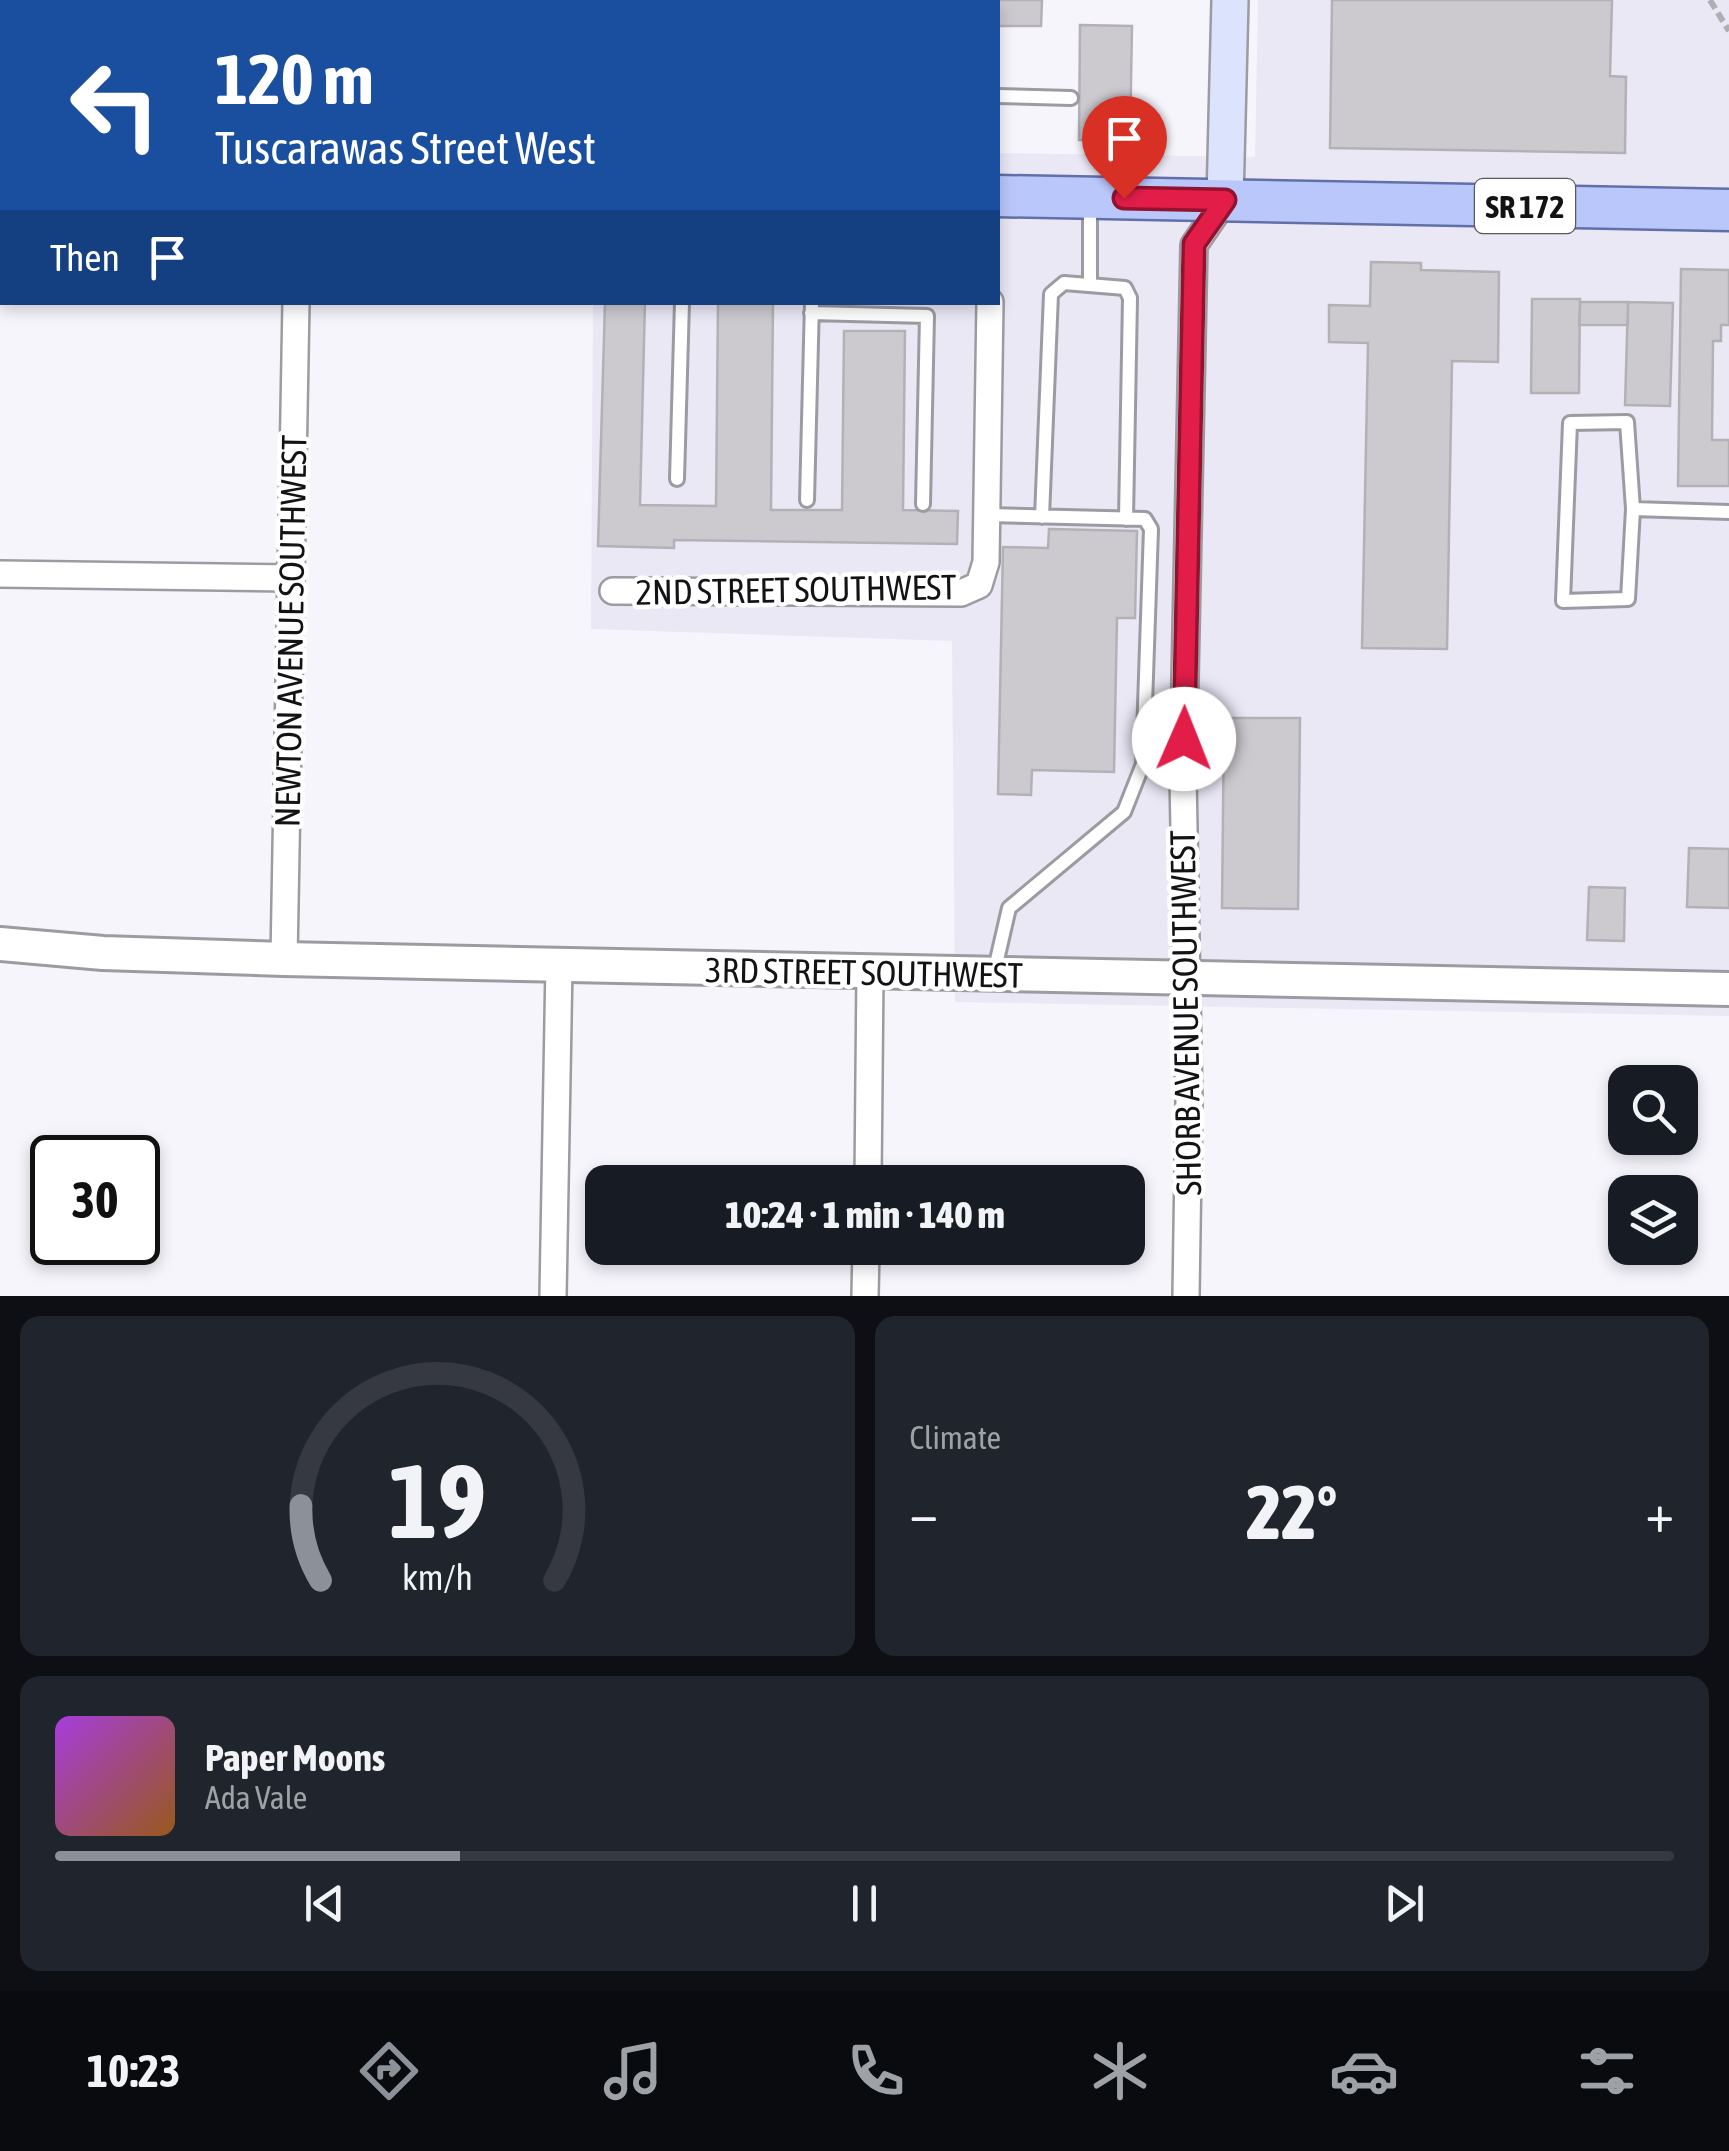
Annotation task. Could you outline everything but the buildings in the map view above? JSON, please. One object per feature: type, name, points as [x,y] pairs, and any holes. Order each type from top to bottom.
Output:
[{"type":"main road","points":[[1225,200],[1230,0]]},
{"type":"main road","name":"SR 172","points":[[1000,196],[1729,210]]},
{"type":"street","name":"SHORB AVENUE SOUTHWEST","points":[[1186,1296],[1184,774],[1194,244],[1225,200]]},
{"type":"street","name":"NEWTON AVENUE SOUTHWEST","points":[[284,959],[296,305]]},
{"type":"street","points":[[987,515],[990,305]]},
{"type":"street","name":"2ND STREET SOUTHWEST","points":[[613,591],[961,592],[979,585],[986,562],[987,515]]},
{"type":"street","points":[[0,574],[290,578]]},
{"type":"street","name":"3RD STREET SOUTHWEST","points":[[0,944],[103,953],[284,959],[1729,989]]},
{"type":"street","points":[[553,1296],[559,964]]},
{"type":"street","points":[[868,1165],[870,972]]},
{"type":"street","points":[[866,1265],[866,1296]]},
{"type":"lane","points":[[1000,96],[1071,98]]},
{"type":"lane","points":[[1090,198],[1090,285]]},
{"type":"lane","points":[[1042,516],[1052,294],[1064,284],[1124,288],[1130,298],[1126,518]]},
{"type":"lane","points":[[677,479],[682,305]]},
{"type":"lane","points":[[807,500],[812,308],[927,316],[923,504]]},
{"type":"lane","points":[[1627,422],[1633,509],[1628,599],[1563,601],[1570,423],[1627,422]]},
{"type":"lane","points":[[1633,509],[1729,512]]},
{"type":"lane","points":[[987,515],[1144,519],[1151,529],[1143,764],[1124,812],[1009,908],[993,975]]},
{"type":"path","points":[[1710,0],[1729,31]]},
{"type":"shaded area","points":[[1258,0],[1729,0],[1729,1016],[955,1002],[952,641],[591,629],[593,305],[1000,305],[1000,153],[1255,157]]},
{"type":"route","points":[[1124,198],[1225,200],[1194,244],[1184,739]]}]
